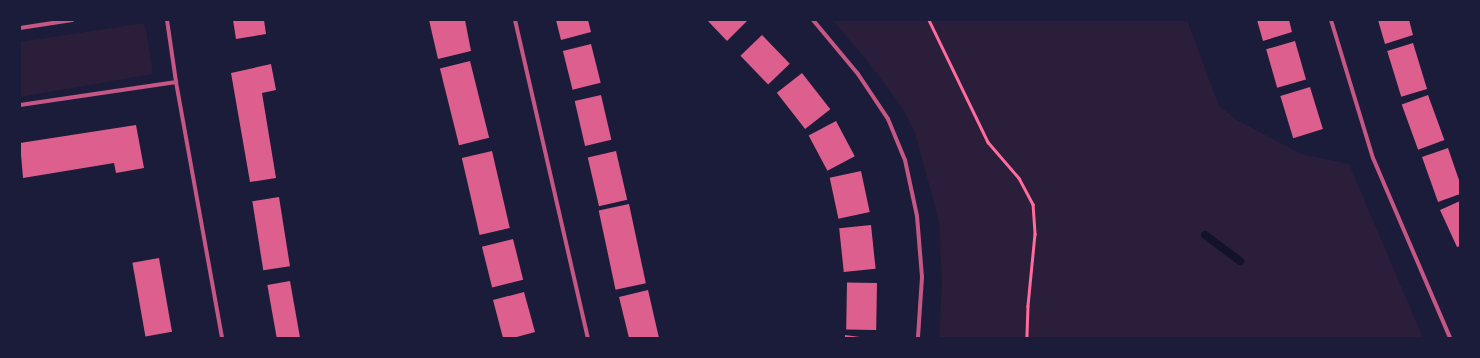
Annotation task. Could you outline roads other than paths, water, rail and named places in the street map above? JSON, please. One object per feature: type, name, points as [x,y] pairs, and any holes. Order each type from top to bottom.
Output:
[{"type":"street","points":[[20,28],[72,20]]},
{"type":"street","points":[[167,20],[176,82],[222,338]]},
{"type":"street","points":[[515,20],[588,338]]},
{"type":"street","points":[[813,20],[858,74],[888,119],[905,160],[917,216],[922,277],[918,338]]},
{"type":"street","points":[[1331,20],[1373,158],[1450,338]]},
{"type":"street","points":[[20,105],[176,82]]},
{"type":"waterway","points":[[1205,235],[1240,261]]}]
